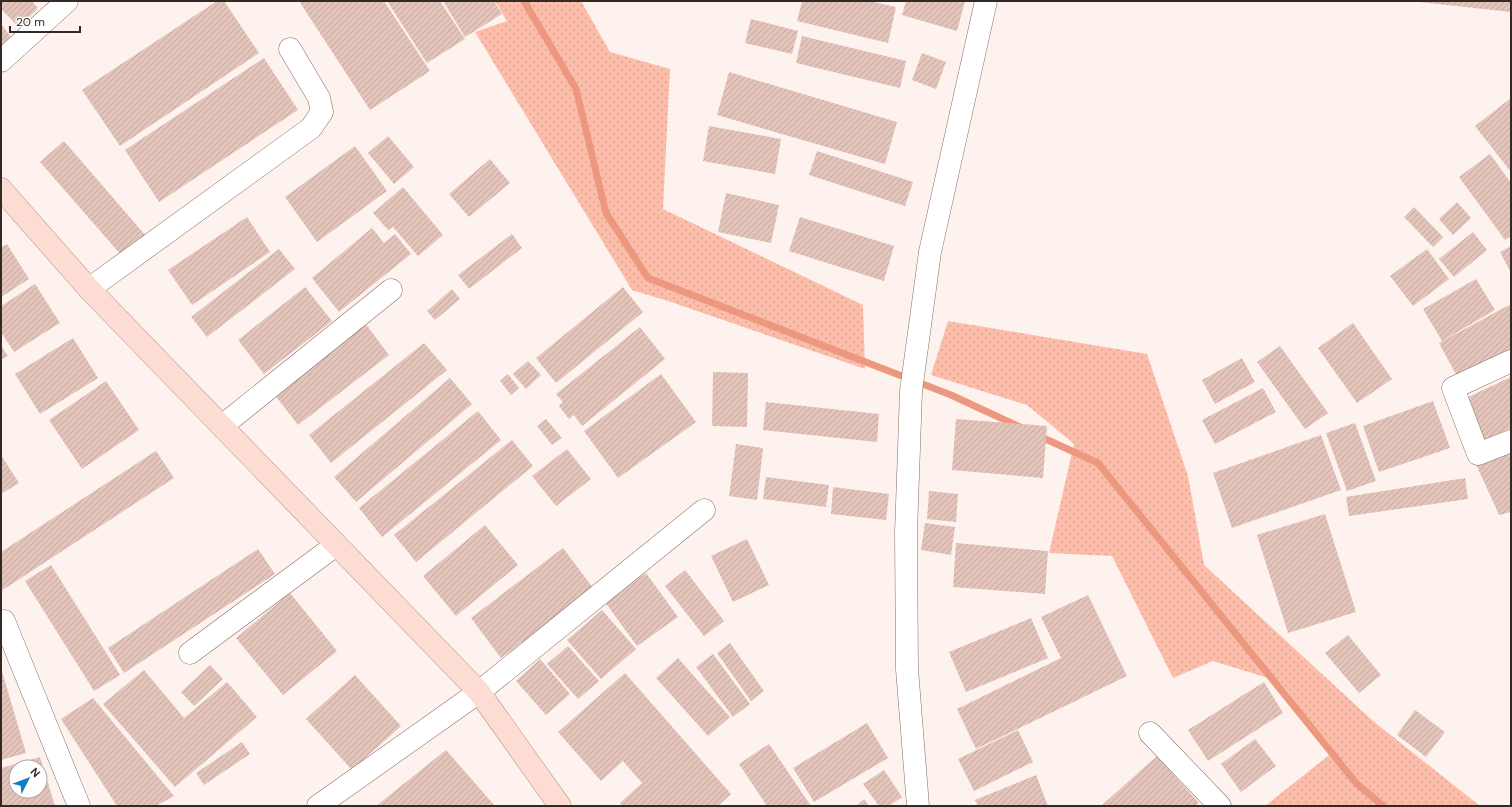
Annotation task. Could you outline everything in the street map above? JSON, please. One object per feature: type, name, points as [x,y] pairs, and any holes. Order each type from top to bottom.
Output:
[{"type":"main road","points":[[1,189],[89,289],[479,692],[560,806]]},
{"type":"street","points":[[1,61],[67,1]]},
{"type":"street","points":[[918,806],[907,669],[906,534],[911,391],[930,252],[986,1]]},
{"type":"street","points":[[89,289],[312,128],[322,112],[319,98],[290,49]]},
{"type":"street","points":[[222,426],[391,290]]},
{"type":"street","points":[[1511,361],[1453,388],[1478,454],[1511,441]]},
{"type":"street","points":[[318,806],[479,692],[704,510]]},
{"type":"street","points":[[190,653],[336,545]]},
{"type":"street","points":[[4,621],[79,806]]},
{"type":"street","points":[[1150,733],[1220,806]]},
{"type":"shaded area","points":[[495,1],[581,1],[610,52],[670,69],[663,209],[863,305],[865,369],[632,290],[475,32],[507,21]]},
{"type":"shaded area","points":[[948,321],[1147,354],[1188,476],[1204,565],[1373,721],[1480,806],[1265,806],[1333,752],[1278,681],[1213,661],[1173,678],[1112,556],[1049,553],[1074,444],[1027,405],[931,375]]},
{"type":"building","points":[[1,1],[32,1],[38,8],[19,27],[1,9]]},
{"type":"building","points":[[217,1],[224,1],[259,53],[120,146],[82,90]]},
{"type":"building","points":[[299,1],[384,1],[430,71],[370,110]]},
{"type":"building","points":[[387,1],[440,1],[465,39],[427,63]]},
{"type":"building","points":[[443,1],[494,1],[502,14],[465,37]]},
{"type":"building","points":[[802,1],[869,1],[896,7],[888,43],[797,21]]},
{"type":"building","points":[[906,1],[965,1],[957,31],[902,15]]},
{"type":"building","points":[[1511,1],[1511,12],[1419,2]]},
{"type":"building","points":[[751,19],[798,31],[792,54],[745,43]]},
{"type":"building","points":[[1,24],[11,37],[1,45]]},
{"type":"building","points":[[802,36],[906,61],[900,88],[796,63]]},
{"type":"building","points":[[922,53],[946,62],[936,89],[912,80]]},
{"type":"building","points":[[264,58],[298,110],[159,202],[125,150]]},
{"type":"building","points":[[729,72],[897,122],[885,164],[717,115]]},
{"type":"building","points":[[1511,98],[1511,172],[1475,126]]},
{"type":"building","points":[[709,126],[781,139],[775,174],[703,161]]},
{"type":"building","points":[[388,136],[414,167],[394,184],[368,153]]},
{"type":"building","points":[[64,141],[146,236],[122,256],[40,162]]},
{"type":"building","points":[[355,146],[387,191],[317,242],[285,197]]},
{"type":"building","points":[[817,151],[913,182],[905,206],[809,175]]},
{"type":"building","points":[[1490,154],[1511,183],[1511,236],[1505,240],[1459,177]]},
{"type":"building","points":[[490,159],[510,183],[469,217],[449,194]]},
{"type":"building","points":[[403,187],[443,235],[418,256],[393,227],[388,230],[373,213]]},
{"type":"building","points":[[726,193],[779,205],[771,243],[718,232]]},
{"type":"building","points":[[1457,202],[1471,218],[1453,235],[1439,219]]},
{"type":"building","points":[[1414,207],[1443,237],[1433,247],[1404,217]]},
{"type":"building","points":[[247,217],[270,252],[192,305],[168,270]]},
{"type":"building","points":[[800,217],[894,246],[884,281],[789,251]]},
{"type":"building","points":[[372,228],[384,243],[395,234],[411,254],[339,312],[312,278]]},
{"type":"building","points":[[1473,232],[1487,250],[1454,277],[1439,259]]},
{"type":"building","points":[[512,234],[522,248],[469,289],[458,275]]},
{"type":"building","points":[[7,244],[29,279],[1,297],[1,247]]},
{"type":"building","points":[[1511,246],[1511,273],[1500,252]]},
{"type":"building","points":[[279,249],[295,269],[207,337],[191,317]]},
{"type":"building","points":[[1427,249],[1449,279],[1413,306],[1390,276]]},
{"type":"building","points":[[1476,279],[1495,310],[1442,341],[1423,309]]},
{"type":"building","points":[[35,284],[60,323],[14,352],[1,332],[1,306]]},
{"type":"building","points":[[305,287],[332,321],[264,374],[238,340]]},
{"type":"building","points":[[623,287],[643,312],[556,383],[536,358]]},
{"type":"building","points":[[452,289],[460,299],[435,320],[427,311]]},
{"type":"building","points":[[1509,305],[1511,309],[1511,352],[1459,380],[1439,343]]},
{"type":"building","points":[[362,319],[389,355],[298,425],[270,389]]},
{"type":"building","points":[[1353,323],[1392,379],[1357,403],[1318,348]]},
{"type":"building","points":[[640,327],[665,359],[582,426],[574,415],[569,419],[559,406],[563,402],[556,394]]},
{"type":"building","points":[[73,338],[98,378],[40,414],[15,374]]},
{"type":"building","points":[[424,343],[447,370],[331,463],[309,435]]},
{"type":"building","points":[[1,346],[8,356],[1,360]]},
{"type":"building","points":[[1280,346],[1328,413],[1305,429],[1257,362]]},
{"type":"building","points":[[1242,358],[1255,382],[1215,404],[1202,380]]},
{"type":"building","points":[[528,361],[541,375],[526,389],[513,374]]},
{"type":"building","points":[[713,372],[748,373],[747,427],[712,426]]},
{"type":"building","points":[[508,374],[519,388],[511,395],[500,381]]},
{"type":"building","points":[[661,374],[696,422],[618,478],[584,431]]},
{"type":"building","points":[[1511,377],[1511,428],[1481,441],[1464,399]]},
{"type":"building","points":[[450,378],[472,404],[356,502],[334,477]]},
{"type":"building","points":[[106,381],[139,430],[82,469],[49,420]]},
{"type":"building","points":[[1263,388],[1276,412],[1215,444],[1202,420]]},
{"type":"building","points":[[1433,401],[1450,448],[1379,472],[1363,426]]},
{"type":"building","points":[[766,402],[879,414],[877,442],[763,430]]},
{"type":"building","points":[[478,411],[501,440],[382,537],[359,508]]},
{"type":"building","points":[[546,419],[562,438],[552,445],[537,426]]},
{"type":"building","points":[[956,419],[1047,426],[1043,478],[952,470]]},
{"type":"building","points":[[1355,423],[1376,481],[1347,491],[1326,433]]},
{"type":"building","points":[[1321,435],[1341,490],[1232,528],[1213,473]]},
{"type":"building","points":[[512,440],[533,466],[416,562],[394,535]]},
{"type":"building","points":[[736,444],[763,448],[757,500],[729,496]]},
{"type":"building","points":[[567,449],[591,479],[556,506],[532,476]]},
{"type":"building","points":[[156,451],[174,478],[1,591],[1,552]]},
{"type":"building","points":[[1511,452],[1511,512],[1499,515],[1476,464]]},
{"type":"building","points":[[1,455],[19,483],[1,494]]},
{"type":"building","points":[[766,477],[829,485],[826,507],[763,499]]},
{"type":"building","points":[[1465,478],[1468,499],[1349,516],[1346,497]]},
{"type":"building","points":[[833,487],[889,494],[886,520],[831,514]]},
{"type":"building","points":[[929,491],[958,494],[956,522],[927,519]]},
{"type":"building","points":[[1325,514],[1356,612],[1288,633],[1257,535]]},
{"type":"building","points":[[925,523],[955,527],[951,555],[921,550]]},
{"type":"building","points":[[485,525],[518,565],[456,616],[423,576]]},
{"type":"building","points":[[747,539],[769,585],[733,602],[711,556]]},
{"type":"building","points":[[956,543],[1048,551],[1045,594],[953,587]]},
{"type":"building","points":[[563,548],[593,588],[501,658],[471,618]]},
{"type":"building","points":[[258,549],[275,574],[124,673],[108,648]]},
{"type":"building","points":[[51,565],[120,675],[94,691],[25,581]]},
{"type":"building","points":[[685,570],[724,621],[704,636],[665,586]]},
{"type":"building","points":[[646,573],[678,617],[637,646],[605,602]]},
{"type":"building","points":[[290,593],[337,651],[283,695],[236,638]]},
{"type":"building","points":[[1088,595],[1127,676],[976,749],[957,709],[1061,658],[1041,617]]},
{"type":"building","points":[[602,610],[636,649],[601,679],[567,640]]},
{"type":"building","points":[[1031,618],[1048,658],[966,692],[949,652]]},
{"type":"building","points":[[1348,635],[1381,675],[1359,693],[1325,653]]},
{"type":"building","points":[[730,643],[764,691],[751,701],[717,653]]},
{"type":"building","points":[[568,646],[599,681],[578,699],[547,664]]},
{"type":"building","points":[[713,654],[750,704],[733,717],[696,667]]},
{"type":"building","points":[[678,658],[730,717],[708,736],[656,678]]},
{"type":"building","points":[[540,659],[570,694],[546,715],[516,681]]},
{"type":"building","points":[[210,665],[223,679],[194,706],[181,692]]},
{"type":"building","points":[[1,668],[26,753],[1,760]]},
{"type":"building","points":[[144,670],[184,718],[227,682],[257,717],[175,787],[103,704]]},
{"type":"building","points":[[625,673],[731,794],[718,806],[622,806],[620,803],[642,783],[623,761],[601,781],[558,732]]},
{"type":"building","points":[[355,675],[401,726],[352,770],[306,719]]},
{"type":"building","points":[[1264,682],[1283,713],[1208,761],[1188,730]]},
{"type":"building","points":[[93,698],[174,796],[156,806],[117,806],[61,719]]},
{"type":"building","points":[[1415,710],[1445,732],[1426,757],[1397,735]]},
{"type":"building","points":[[867,723],[888,758],[814,802],[793,768]]},
{"type":"building","points":[[1018,730],[1033,762],[974,791],[958,759]]},
{"type":"building","points":[[1255,739],[1276,766],[1241,792],[1221,764]]},
{"type":"building","points":[[242,742],[250,754],[204,785],[196,773]]},
{"type":"building","points":[[769,744],[811,806],[767,806],[739,764]]},
{"type":"building","points":[[446,750],[495,806],[376,806]]},
{"type":"building","points":[[1157,756],[1199,803],[1195,806],[1101,806]]},
{"type":"building","points":[[8,766],[8,799],[48,799],[48,783],[55,806],[1,806],[1,768]]},
{"type":"building","points":[[884,770],[902,797],[889,806],[879,806],[863,784]]},
{"type":"building","points":[[1036,775],[1048,806],[978,806],[975,800]]},
{"type":"building","points":[[864,799],[869,806],[856,806]]},
{"type":"waterway","points":[[524,1],[576,89],[606,213],[648,278],[951,395],[1020,427]]},
{"type":"waterway","points":[[1039,436],[1098,463],[1356,783],[1383,806]]}]
